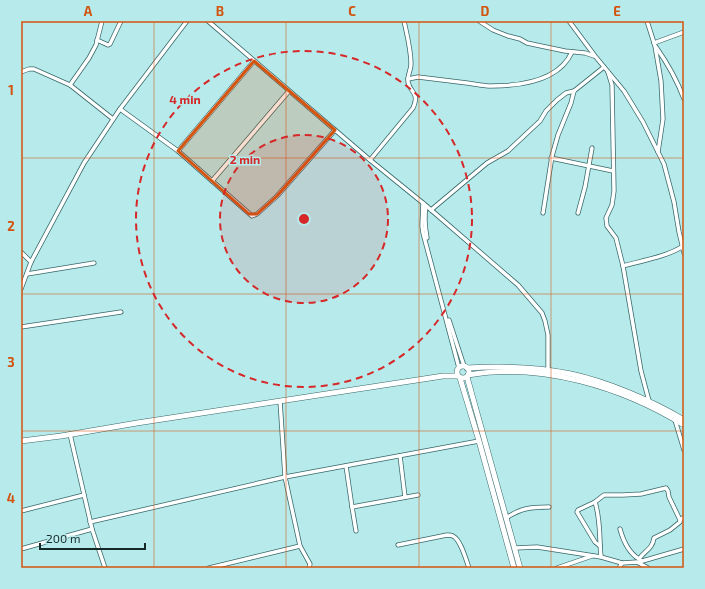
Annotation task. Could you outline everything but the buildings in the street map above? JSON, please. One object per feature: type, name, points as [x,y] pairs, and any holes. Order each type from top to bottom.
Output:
[{"type":"street","points":[[70,85],[89,58],[97,40],[102,21]]},
{"type":"street","points":[[97,40],[108,45],[110,44],[121,21]]},
{"type":"street","points":[[21,289],[31,262],[84,163],[120,109],[187,21]]},
{"type":"street","points":[[208,21],[518,284],[542,313],[545,321],[548,335],[548,371]]},
{"type":"street","points":[[370,160],[413,108],[415,103],[415,93],[409,86],[408,79],[411,59],[404,21]]},
{"type":"street","points":[[479,21],[493,30],[520,39],[527,43],[595,56]]},
{"type":"street","points":[[569,21],[624,91],[643,122],[664,164],[674,202],[684,254]]},
{"type":"street","points":[[647,21],[655,44],[661,81],[663,119],[658,152]]},
{"type":"street","points":[[655,44],[684,32]]},
{"type":"street","points":[[655,44],[679,85],[684,99]]},
{"type":"street","points":[[408,79],[418,77],[490,86],[528,82],[545,77],[555,71],[570,57],[572,52]]},
{"type":"street","points":[[178,150],[254,60]]},
{"type":"street","points":[[430,210],[487,163],[508,151],[540,121],[546,111],[557,100],[566,93],[574,90],[604,67]]},
{"type":"street","points":[[21,72],[34,69],[70,85],[114,119]]},
{"type":"street","points":[[608,72],[612,85],[614,191],[612,205],[606,218],[607,226],[616,238],[623,266],[641,370],[649,401]]},
{"type":"street","points":[[543,214],[551,158],[558,135],[571,103],[574,90]]},
{"type":"street","points":[[212,181],[289,91]]},
{"type":"street","points":[[120,109],[178,150],[252,216],[255,216],[277,196],[335,130]]},
{"type":"street","points":[[578,214],[592,148]]},
{"type":"street","points":[[551,158],[613,171]]},
{"type":"street","points":[[423,203],[422,226],[462,368]]},
{"type":"street","points":[[426,206],[425,226],[428,244],[462,368]]},
{"type":"street","points":[[623,266],[669,253],[683,246]]},
{"type":"street","points":[[21,252],[31,262]]},
{"type":"street","points":[[27,274],[94,262]]},
{"type":"street","points":[[21,327],[121,312]]},
{"type":"street","points":[[443,376],[462,368],[507,367],[570,374],[593,379],[649,401],[684,420]]},
{"type":"street","points":[[462,368],[469,370],[468,376],[520,568]]},
{"type":"street","points":[[462,368],[456,373],[459,377],[479,441],[514,568]]},
{"type":"street","points":[[21,441],[443,376],[464,378],[481,373],[509,372],[547,375],[594,384],[659,411],[684,425]]},
{"type":"street","points":[[280,401],[285,477],[300,546],[310,564],[309,568]]},
{"type":"street","points":[[675,420],[684,450]]},
{"type":"street","points":[[70,434],[90,522],[105,568]]},
{"type":"street","points":[[90,522],[285,477],[479,441]]},
{"type":"street","points":[[400,456],[405,497]]},
{"type":"street","points":[[346,466],[356,531]]},
{"type":"street","points":[[600,546],[595,542],[577,512],[578,510],[604,496],[642,494],[666,488],[680,520]]},
{"type":"street","points":[[21,511],[84,495]]},
{"type":"street","points":[[352,507],[418,495]]},
{"type":"street","points":[[595,502],[599,519],[601,557]]},
{"type":"street","points":[[506,518],[521,510],[534,507],[549,507]]},
{"type":"street","points":[[639,561],[640,557],[650,549],[654,538],[670,530],[684,517]]},
{"type":"street","points":[[21,549],[92,529]]},
{"type":"street","points":[[620,529],[625,543],[639,561],[648,568]]},
{"type":"street","points":[[398,545],[452,535],[456,538],[461,547],[469,568]]},
{"type":"street","points":[[209,568],[300,546]]},
{"type":"street","points":[[515,548],[537,547],[601,557],[622,563],[639,561],[684,549]]},
{"type":"street","points":[[557,568],[593,556]]},
{"type":"street","points":[[619,568],[622,563]]},
{"type":"highlighted area","points":[[254,61],[335,130],[277,196],[257,214],[249,214],[178,151]]}]
